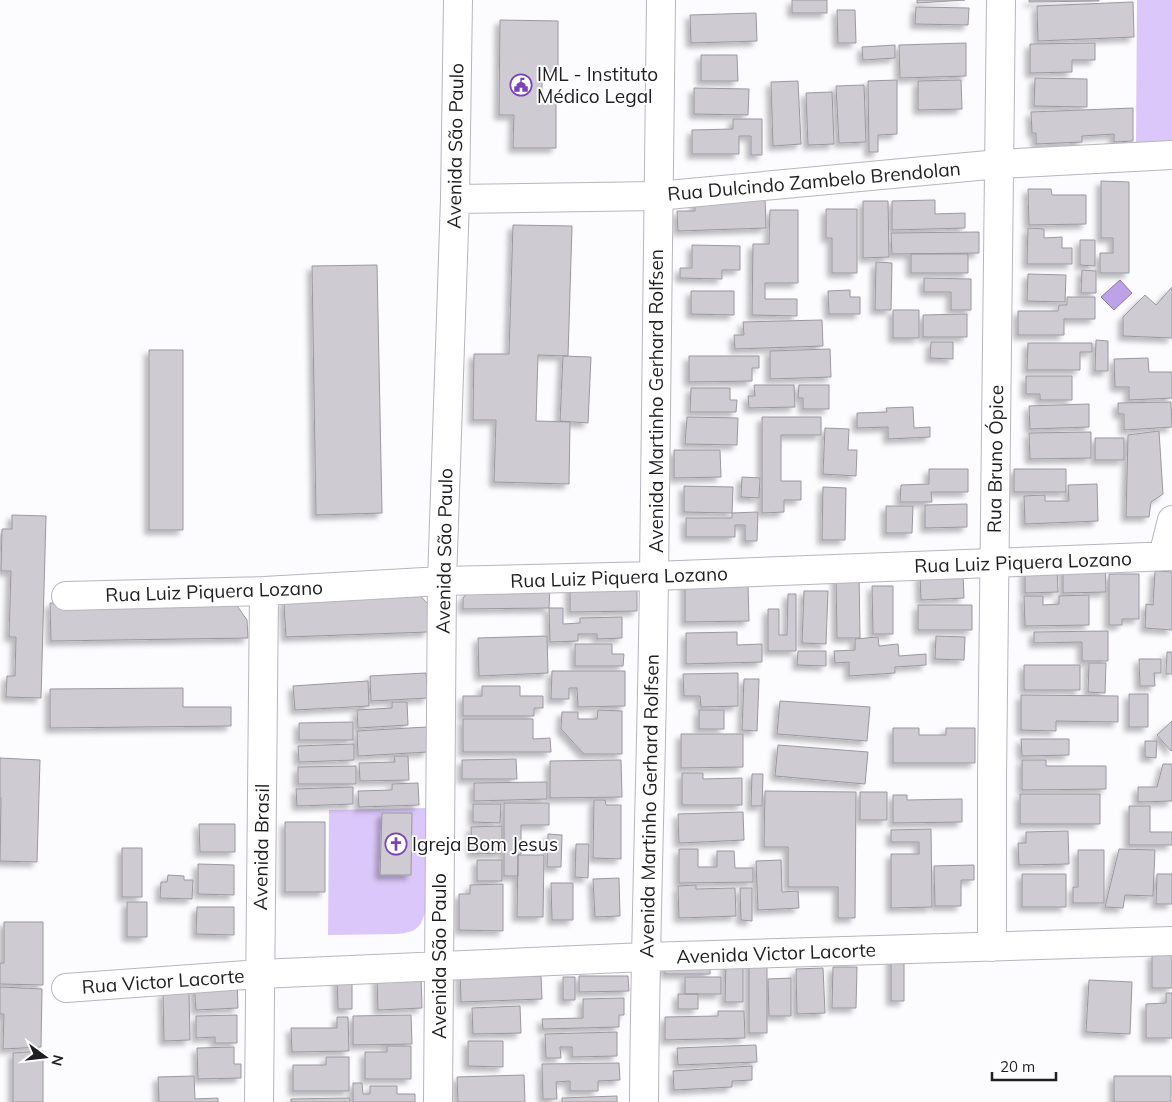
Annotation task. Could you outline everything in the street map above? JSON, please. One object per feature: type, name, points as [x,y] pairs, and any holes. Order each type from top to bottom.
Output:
[{"type":"street","name":"Avenida São Paulo","points":[[438,1102],[442,581],[455,199],[458,0]]},
{"type":"street","name":"Avenida Martinho Gerhard Rolfsen","points":[[644,1102],[645,957],[654,576],[657,196],[661,0]]},
{"type":"street","name":"Rua Bruno Ópice","points":[[992,947],[992,766],[1001,0]]},
{"type":"street","name":"Rua Dulcindo Zambelo Brendolan","points":[[455,199],[657,196],[999,164],[1172,155]]},
{"type":"street","points":[[1167,556],[1172,520]]},
{"type":"street","name":"Rua Luiz Piquera Lozano","points":[[66,596],[264,591],[442,581],[654,576],[1167,556]]},
{"type":"street","name":"Avenida Brasil","points":[[258,1102],[264,591]]},
{"type":"street","name":"Avenida Victor Lacorte","points":[[260,974],[645,957],[1172,941]]},
{"type":"street","name":"Rua Victor Lacorte","points":[[66,988],[260,974]]},
{"type":"shaded area","points":[[1137,0],[1172,0],[1172,142],[1136,144]]},
{"type":"shaded area","points":[[1120,280],[1132,293],[1114,310],[1101,297]]},
{"type":"shaded area","points":[[428,808],[427,904],[419,926],[411,931],[397,934],[328,935],[329,810]]},
{"type":"building","points":[[792,0],[827,0],[827,13],[792,13]]},
{"type":"building","points":[[917,0],[965,0],[917,3]]},
{"type":"building","points":[[1029,0],[1099,0],[1099,1],[1029,2]]},
{"type":"building","points":[[1133,2],[1134,37],[1038,41],[1037,6]]},
{"type":"building","points":[[916,7],[969,8],[968,25],[915,24]]},
{"type":"building","points":[[837,10],[855,10],[856,43],[838,43]]},
{"type":"building","points":[[756,13],[757,41],[691,43],[690,15]]},
{"type":"building","name":"IML - Instituto Médico Legal","points":[[500,20],[558,21],[558,72],[542,72],[542,97],[556,97],[556,148],[513,148],[514,115],[499,115]]},
{"type":"building","points":[[966,43],[966,76],[900,78],[899,45]]},
{"type":"building","points":[[1095,43],[1095,60],[1072,60],[1072,72],[1030,73],[1030,44]]},
{"type":"building","points":[[895,45],[895,58],[863,60],[862,47]]},
{"type":"building","points":[[701,55],[737,55],[738,81],[701,81]]},
{"type":"building","points":[[1035,78],[1087,79],[1087,107],[1034,106]]},
{"type":"building","points":[[897,80],[897,134],[878,135],[878,152],[869,152],[868,81]]},
{"type":"building","points":[[961,80],[962,109],[918,110],[918,81]]},
{"type":"building","points":[[798,81],[801,144],[773,146],[771,82]]},
{"type":"building","points":[[864,85],[866,142],[839,143],[836,86]]},
{"type":"building","points":[[694,88],[749,89],[748,115],[694,114]]},
{"type":"building","points":[[832,92],[834,144],[808,145],[806,93]]},
{"type":"building","points":[[1133,108],[1133,141],[1114,142],[1114,134],[1082,136],[1082,142],[1036,144],[1036,133],[1032,133],[1031,112]]},
{"type":"building","points":[[733,119],[762,119],[762,155],[751,155],[751,136],[739,136],[739,154],[692,154],[692,130],[733,129]]},
{"type":"building","points":[[1101,181],[1129,182],[1129,273],[1100,273],[1100,253],[1113,253],[1113,238],[1101,238]]},
{"type":"building","points":[[1028,189],[1051,189],[1052,195],[1086,195],[1086,224],[1029,225]]},
{"type":"building","points":[[765,196],[766,228],[678,231],[677,211],[695,211],[695,198]]},
{"type":"building","points":[[935,200],[935,214],[965,213],[965,228],[892,230],[892,201]]},
{"type":"building","points":[[863,201],[888,201],[889,257],[863,258]]},
{"type":"building","points":[[826,209],[857,209],[857,273],[832,273],[832,238],[826,238]]},
{"type":"building","points":[[770,210],[798,210],[798,283],[765,283],[765,299],[797,299],[797,316],[752,315],[753,244],[769,244]]},
{"type":"building","points":[[513,225],[572,226],[568,356],[538,355],[536,421],[570,422],[569,484],[494,482],[496,420],[473,420],[474,354],[509,354]]},
{"type":"building","points":[[1028,228],[1044,229],[1044,238],[1062,237],[1062,248],[1072,248],[1072,264],[1027,264]]},
{"type":"building","points":[[979,232],[979,253],[892,254],[891,233]]},
{"type":"building","points":[[1080,240],[1095,240],[1095,266],[1080,265]]},
{"type":"building","points":[[692,245],[740,246],[740,270],[722,270],[722,279],[680,278],[680,268],[692,268]]},
{"type":"building","points":[[911,254],[968,254],[968,273],[911,273]]},
{"type":"building","points":[[876,262],[892,263],[891,310],[875,310]]},
{"type":"building","points":[[377,265],[382,513],[316,515],[312,266]]},
{"type":"building","points":[[1082,270],[1096,271],[1096,293],[1081,293]]},
{"type":"building","points":[[1028,274],[1066,275],[1065,302],[1027,301]]},
{"type":"building","points":[[924,278],[971,279],[971,310],[951,310],[951,292],[924,292]]},
{"type":"building","points":[[1172,287],[1172,338],[1123,336],[1123,317],[1145,295],[1156,305]]},
{"type":"building","points":[[850,290],[850,297],[860,297],[860,314],[829,314],[828,291]]},
{"type":"building","points":[[691,291],[734,291],[734,315],[691,314]]},
{"type":"building","points":[[1067,297],[1095,297],[1095,319],[1064,319],[1064,335],[1018,335],[1018,311],[1058,311],[1059,305],[1067,305]]},
{"type":"building","points":[[893,310],[919,310],[919,338],[893,338]]},
{"type":"building","points":[[967,314],[967,337],[923,337],[923,315]]},
{"type":"building","points":[[822,320],[823,346],[735,349],[734,335],[744,335],[743,322]]},
{"type":"building","points":[[1096,340],[1108,341],[1108,371],[1095,371]]},
{"type":"building","points":[[931,342],[953,342],[953,359],[930,358]]},
{"type":"building","points":[[1028,343],[1092,343],[1092,352],[1080,352],[1080,370],[1027,370]]},
{"type":"building","points":[[830,349],[831,377],[770,379],[770,351]]},
{"type":"building","points":[[149,350],[183,350],[183,530],[149,530]]},
{"type":"building","points":[[563,356],[591,357],[588,423],[560,421]]},
{"type":"building","points":[[689,356],[759,356],[759,368],[752,368],[752,381],[689,382]]},
{"type":"building","points":[[1148,358],[1149,372],[1172,372],[1172,398],[1129,400],[1129,387],[1115,387],[1114,359]]},
{"type":"building","points":[[1026,376],[1072,376],[1072,400],[1040,400],[1040,394],[1026,394]]},
{"type":"building","points":[[754,385],[794,385],[795,407],[749,408],[748,396],[755,396]]},
{"type":"building","points":[[799,385],[829,385],[829,409],[803,409],[803,398],[798,398]]},
{"type":"building","points":[[691,388],[730,388],[730,400],[737,400],[736,412],[690,412]]},
{"type":"building","points":[[1171,402],[1172,427],[1124,430],[1124,414],[1118,414],[1118,403]]},
{"type":"building","points":[[1089,404],[1089,427],[1030,429],[1029,406]]},
{"type":"building","points":[[913,407],[914,428],[930,427],[930,437],[888,439],[888,427],[857,428],[857,413],[887,412],[886,408]]},
{"type":"building","points":[[687,417],[738,418],[737,445],[685,444]]},
{"type":"building","points":[[762,417],[821,417],[821,435],[781,435],[781,481],[801,481],[801,500],[784,500],[784,512],[762,513]]},
{"type":"building","points":[[825,428],[849,429],[848,450],[857,450],[856,476],[823,474]]},
{"type":"building","points":[[1159,431],[1163,494],[1151,502],[1149,517],[1126,517],[1128,435]]},
{"type":"building","points":[[1091,432],[1091,458],[1030,459],[1029,433]]},
{"type":"building","points":[[1095,438],[1124,438],[1124,460],[1095,460]]},
{"type":"building","points":[[674,450],[720,450],[721,477],[674,478]]},
{"type":"building","points":[[929,469],[968,469],[968,492],[931,492],[932,502],[900,502],[901,485],[929,484]]},
{"type":"building","points":[[1014,469],[1066,469],[1066,492],[1014,492]]},
{"type":"building","points":[[742,477],[760,478],[759,498],[741,497]]},
{"type":"building","points":[[1097,484],[1098,521],[1025,524],[1024,496],[1045,495],[1045,501],[1069,501],[1068,485]]},
{"type":"building","points":[[684,486],[733,487],[732,513],[684,512]]},
{"type":"building","points":[[823,487],[846,488],[845,540],[822,540]]},
{"type":"building","points":[[967,504],[967,527],[925,528],[925,505]]},
{"type":"building","points":[[886,506],[913,506],[912,533],[886,533]]},
{"type":"building","points":[[758,512],[757,541],[745,541],[745,525],[735,525],[735,537],[686,537],[686,518],[732,518],[732,513]]},
{"type":"building","points":[[12,515],[46,516],[41,698],[6,697],[7,676],[15,676],[16,637],[9,637],[11,571],[1,571],[2,529],[12,529]]},
{"type":"building","points":[[1105,562],[1106,592],[1063,593],[1063,563]]},
{"type":"building","points":[[1057,569],[1058,592],[1025,593],[1025,570]]},
{"type":"building","points":[[1155,571],[1172,572],[1172,630],[1145,628],[1146,604],[1153,605]]},
{"type":"building","points":[[859,573],[860,638],[837,638],[836,574]]},
{"type":"building","points":[[963,574],[964,598],[921,600],[920,575]]},
{"type":"building","points":[[1109,574],[1139,574],[1139,619],[1122,619],[1122,625],[1109,625]]},
{"type":"building","points":[[685,580],[748,585],[749,621],[685,622]]},
{"type":"building","points":[[637,583],[637,611],[570,612],[570,584]]},
{"type":"building","points":[[474,586],[550,586],[549,608],[463,609],[463,598]]},
{"type":"building","points":[[872,586],[893,586],[893,634],[873,634]]},
{"type":"building","points":[[412,587],[428,604],[428,632],[286,637],[284,604],[289,593]]},
{"type":"building","points":[[804,591],[828,591],[826,644],[802,643]]},
{"type":"building","points":[[788,594],[796,594],[796,651],[768,651],[768,609],[779,609],[779,635],[787,635]]},
{"type":"building","points":[[1089,595],[1089,625],[1025,626],[1024,596],[1043,596],[1043,605],[1059,604],[1059,596]]},
{"type":"building","points":[[233,600],[247,620],[248,638],[51,641],[50,603]]},
{"type":"building","points":[[918,605],[972,605],[972,630],[918,630]]},
{"type":"building","points":[[549,608],[563,608],[563,624],[580,623],[580,618],[622,617],[622,638],[597,639],[597,634],[578,634],[578,641],[550,642]]},
{"type":"building","points":[[1108,631],[1108,661],[1082,661],[1082,642],[1034,643],[1034,632]]},
{"type":"building","points":[[737,632],[737,645],[762,644],[762,662],[686,664],[686,633]]},
{"type":"building","points":[[547,636],[548,673],[479,676],[478,638]]},
{"type":"building","points":[[936,636],[965,637],[964,660],[935,659]]},
{"type":"building","points":[[878,637],[879,646],[898,644],[899,656],[926,654],[926,665],[895,667],[895,673],[849,676],[849,662],[835,663],[834,651],[855,650],[855,639]]},
{"type":"building","points":[[575,644],[612,644],[612,654],[624,654],[623,666],[575,666]]},
{"type":"building","points":[[798,651],[826,651],[826,666],[797,665]]},
{"type":"building","points":[[1167,652],[1172,652],[1172,674],[1166,674]]},
{"type":"building","points":[[1139,659],[1161,659],[1161,673],[1154,673],[1155,686],[1140,686]]},
{"type":"building","points":[[1089,663],[1106,663],[1105,693],[1088,692]]},
{"type":"building","points":[[1024,665],[1080,665],[1080,690],[1024,690]]},
{"type":"building","points":[[552,671],[625,671],[625,706],[578,707],[577,688],[569,688],[569,699],[551,699]]},
{"type":"building","points":[[426,673],[428,698],[371,701],[370,676]]},
{"type":"building","points":[[738,673],[738,706],[701,707],[700,696],[684,696],[683,674]]},
{"type":"building","points":[[744,679],[759,679],[757,731],[742,730]]},
{"type":"building","points":[[368,681],[369,706],[295,710],[293,686]]},
{"type":"building","points":[[482,686],[520,686],[520,696],[543,696],[543,708],[534,708],[534,716],[463,716],[463,696],[482,696]]},
{"type":"building","points":[[183,688],[183,707],[231,707],[231,726],[50,728],[50,689]]},
{"type":"building","points":[[1129,694],[1148,694],[1148,727],[1129,727]]},
{"type":"building","points":[[1021,695],[1118,696],[1118,722],[1056,721],[1056,731],[1021,730]]},
{"type":"building","points":[[780,701],[870,707],[867,741],[777,734]]},
{"type":"building","points":[[392,702],[407,702],[408,725],[358,728],[357,710],[392,708]]},
{"type":"building","points":[[598,710],[622,711],[622,754],[584,754],[561,729],[562,712],[578,712],[578,719],[597,719]]},
{"type":"building","points":[[699,710],[724,710],[724,729],[699,729]]},
{"type":"building","points":[[463,719],[533,719],[533,739],[550,738],[551,752],[463,752]]},
{"type":"building","points":[[1172,721],[1172,750],[1171,751],[1157,735]]},
{"type":"building","points":[[353,722],[353,740],[299,740],[299,723]]},
{"type":"building","points":[[427,727],[428,752],[358,756],[357,731]]},
{"type":"building","points":[[893,728],[919,728],[919,735],[946,735],[946,728],[975,728],[975,763],[893,763]]},
{"type":"building","points":[[681,734],[743,734],[743,767],[681,768]]},
{"type":"building","points":[[1021,739],[1069,739],[1069,755],[1022,756]]},
{"type":"building","points":[[1145,741],[1157,741],[1156,758],[1145,757]]},
{"type":"building","points":[[354,744],[354,760],[299,762],[298,746]]},
{"type":"building","points":[[778,745],[868,752],[865,784],[775,776]]},
{"type":"building","points":[[394,756],[408,756],[409,780],[360,781],[359,763],[395,762]]},
{"type":"building","points":[[0,758],[40,760],[37,862],[0,861]]},
{"type":"building","points":[[516,759],[517,779],[462,779],[462,760]]},
{"type":"building","points":[[621,760],[622,797],[550,798],[550,761]]},
{"type":"building","points":[[1022,760],[1046,760],[1046,766],[1106,766],[1106,789],[1022,790]]},
{"type":"building","points":[[1163,764],[1172,764],[1172,801],[1138,802],[1138,787],[1157,787]]},
{"type":"building","points":[[356,766],[356,784],[298,784],[298,767]]},
{"type":"building","points":[[682,773],[703,773],[703,779],[742,778],[742,805],[682,805]]},
{"type":"building","points":[[752,774],[763,774],[762,806],[751,806]]},
{"type":"building","points":[[547,782],[547,799],[474,801],[474,783]]},
{"type":"building","points":[[418,783],[419,805],[359,807],[358,791],[392,790],[392,784]]},
{"type":"building","points":[[353,787],[353,804],[297,806],[296,789]]},
{"type":"building","points":[[765,791],[856,792],[855,918],[838,918],[838,887],[788,887],[788,847],[764,847]]},
{"type":"building","points":[[860,792],[887,792],[887,820],[860,820]]},
{"type":"building","points":[[1020,794],[1100,794],[1100,824],[1020,824]]},
{"type":"building","points":[[893,795],[907,795],[907,800],[962,799],[962,822],[893,823]]},
{"type":"building","points":[[594,800],[605,800],[606,805],[621,805],[621,859],[593,858]]},
{"type":"building","points":[[504,803],[549,803],[549,825],[521,825],[521,854],[518,855],[518,876],[504,876]]},
{"type":"building","points":[[473,804],[501,804],[500,823],[473,822]]},
{"type":"building","points":[[1129,806],[1150,806],[1150,832],[1172,832],[1172,845],[1129,845]]},
{"type":"building","points":[[743,812],[744,840],[679,843],[678,814]]},
{"type":"building","name":"Igreja Bom Jesus","points":[[382,813],[412,813],[411,875],[380,875]]},
{"type":"building","points":[[285,822],[325,822],[325,892],[285,892]]},
{"type":"building","points":[[199,824],[235,824],[235,852],[200,852]]},
{"type":"building","points":[[502,826],[502,853],[472,854],[471,827]]},
{"type":"building","points":[[931,829],[932,907],[891,908],[891,854],[919,854],[919,842],[891,842],[891,830]]},
{"type":"building","points":[[1068,831],[1069,864],[1019,865],[1018,843],[1026,843],[1026,832]]},
{"type":"building","points":[[548,834],[562,835],[561,867],[547,867]]},
{"type":"building","points":[[576,844],[589,844],[588,878],[575,877]]},
{"type":"building","points":[[122,848],[142,848],[142,897],[122,897]]},
{"type":"building","points":[[679,849],[698,849],[698,867],[717,867],[717,851],[734,851],[735,868],[753,868],[753,882],[679,883]]},
{"type":"building","points":[[1119,849],[1155,850],[1153,896],[1125,895],[1123,908],[1105,907]]},
{"type":"building","points":[[1078,850],[1104,850],[1104,903],[1073,903],[1073,887],[1078,887]]},
{"type":"building","points":[[518,855],[544,855],[543,917],[517,917]]},
{"type":"building","points":[[477,860],[502,860],[502,881],[477,881]]},
{"type":"building","points":[[781,860],[782,892],[798,891],[799,908],[758,910],[756,861]]},
{"type":"building","points":[[198,864],[234,865],[234,895],[198,894]]},
{"type":"building","points":[[974,865],[974,880],[961,880],[961,906],[935,906],[934,866]]},
{"type":"building","points":[[1022,874],[1066,874],[1066,907],[1022,907]]},
{"type":"building","points":[[1157,874],[1172,874],[1172,904],[1156,904]]},
{"type":"building","points":[[168,875],[184,876],[184,880],[193,880],[192,899],[160,898],[161,882],[167,882]]},
{"type":"building","points":[[619,878],[620,916],[595,917],[593,879]]},
{"type":"building","points":[[551,883],[573,883],[573,920],[552,920]]},
{"type":"building","points":[[503,884],[503,931],[459,930],[459,894],[470,894],[470,885]]},
{"type":"building","points":[[696,885],[696,889],[735,888],[736,916],[679,918],[678,886]]},
{"type":"building","points":[[740,888],[752,888],[752,921],[741,920]]},
{"type":"building","points":[[127,902],[147,902],[147,937],[127,937]]},
{"type":"building","points":[[197,907],[234,907],[234,935],[196,934]]},
{"type":"building","points":[[4,922],[43,922],[43,985],[0,984],[0,963],[4,963]]},
{"type":"building","points":[[891,953],[904,953],[904,1001],[891,1001]]},
{"type":"building","points":[[1152,954],[1172,954],[1172,988],[1152,988]]},
{"type":"building","points":[[749,956],[767,957],[767,1033],[749,1033]]},
{"type":"building","points":[[665,960],[710,960],[710,974],[665,974]]},
{"type":"building","points":[[726,960],[743,961],[743,1002],[725,1002]]},
{"type":"building","points":[[833,967],[857,967],[856,1008],[832,1008]]},
{"type":"building","points":[[823,968],[825,1013],[797,1014],[796,969]]},
{"type":"building","points":[[460,969],[509,972],[510,977],[541,976],[542,999],[461,1002]]},
{"type":"building","points":[[337,973],[352,973],[352,1009],[338,1009]]},
{"type":"building","points":[[421,975],[422,1008],[378,1010],[377,977]]},
{"type":"building","points":[[579,976],[628,976],[629,991],[579,992]]},
{"type":"building","points":[[563,977],[575,977],[575,1000],[563,1000]]},
{"type":"building","points":[[685,977],[721,977],[721,994],[685,994]]},
{"type":"building","points":[[791,978],[791,1016],[769,1016],[768,979]]},
{"type":"building","points":[[1089,980],[1132,982],[1130,1034],[1086,1032]]},
{"type":"building","points":[[237,981],[238,1008],[196,1010],[194,983]]},
{"type":"building","points":[[0,987],[42,989],[41,1047],[3,1049],[4,1014],[0,1014]]},
{"type":"building","points":[[189,992],[190,1040],[164,1041],[163,993]]},
{"type":"building","points":[[1166,993],[1172,993],[1172,1038],[1146,1038],[1146,1004],[1166,1003]]},
{"type":"building","points":[[678,994],[698,994],[698,1009],[678,1009]]},
{"type":"building","points":[[624,998],[624,1015],[619,1015],[619,1027],[543,1029],[542,1019],[583,1018],[583,999]]},
{"type":"building","points":[[520,1006],[521,1033],[473,1034],[472,1008]]},
{"type":"building","points":[[718,1011],[744,1011],[745,1038],[665,1040],[665,1017],[718,1016]]},
{"type":"building","points":[[237,1015],[237,1043],[215,1043],[215,1037],[196,1038],[196,1016]]},
{"type":"building","points":[[411,1015],[412,1044],[353,1045],[353,1016]]},
{"type":"building","points":[[337,1017],[348,1017],[349,1051],[292,1052],[291,1028],[337,1028]]},
{"type":"building","points":[[617,1032],[617,1056],[572,1057],[572,1047],[560,1047],[561,1058],[546,1058],[545,1034]]},
{"type":"building","points":[[468,1041],[503,1041],[503,1067],[468,1066]]},
{"type":"building","points":[[756,1045],[757,1062],[678,1065],[677,1048]]},
{"type":"building","points":[[387,1046],[411,1046],[411,1079],[365,1079],[365,1052],[387,1052]]},
{"type":"building","points":[[234,1047],[234,1064],[241,1064],[241,1078],[198,1079],[197,1048]]},
{"type":"building","points":[[43,1051],[43,1102],[13,1102],[13,1053]]},
{"type":"building","points":[[326,1057],[349,1057],[349,1091],[293,1091],[293,1065],[326,1065]]},
{"type":"building","points":[[619,1063],[620,1080],[598,1081],[598,1091],[570,1091],[570,1081],[556,1082],[557,1099],[543,1099],[542,1064]]},
{"type":"building","points":[[752,1066],[752,1080],[732,1081],[732,1087],[674,1090],[673,1071]]},
{"type":"building","points":[[524,1075],[525,1102],[458,1102],[457,1077]]},
{"type":"building","points":[[194,1076],[195,1099],[218,1098],[218,1102],[159,1102],[158,1077]]},
{"type":"building","points":[[1114,1076],[1171,1076],[1171,1102],[1114,1102]]},
{"type":"building","points":[[353,1083],[362,1083],[363,1094],[370,1094],[370,1086],[397,1086],[397,1094],[415,1094],[415,1102],[353,1102]]},
{"type":"building","points":[[617,1096],[617,1102],[562,1102],[562,1098]]},
{"type":"building","points":[[350,1098],[350,1102],[291,1102],[291,1099]]},
{"type":"place","name":"IML - Instituto Médico Legal","points":[[521,85]]},
{"type":"place","name":"Igreja Bom Jesus","points":[[396,844]]}]
